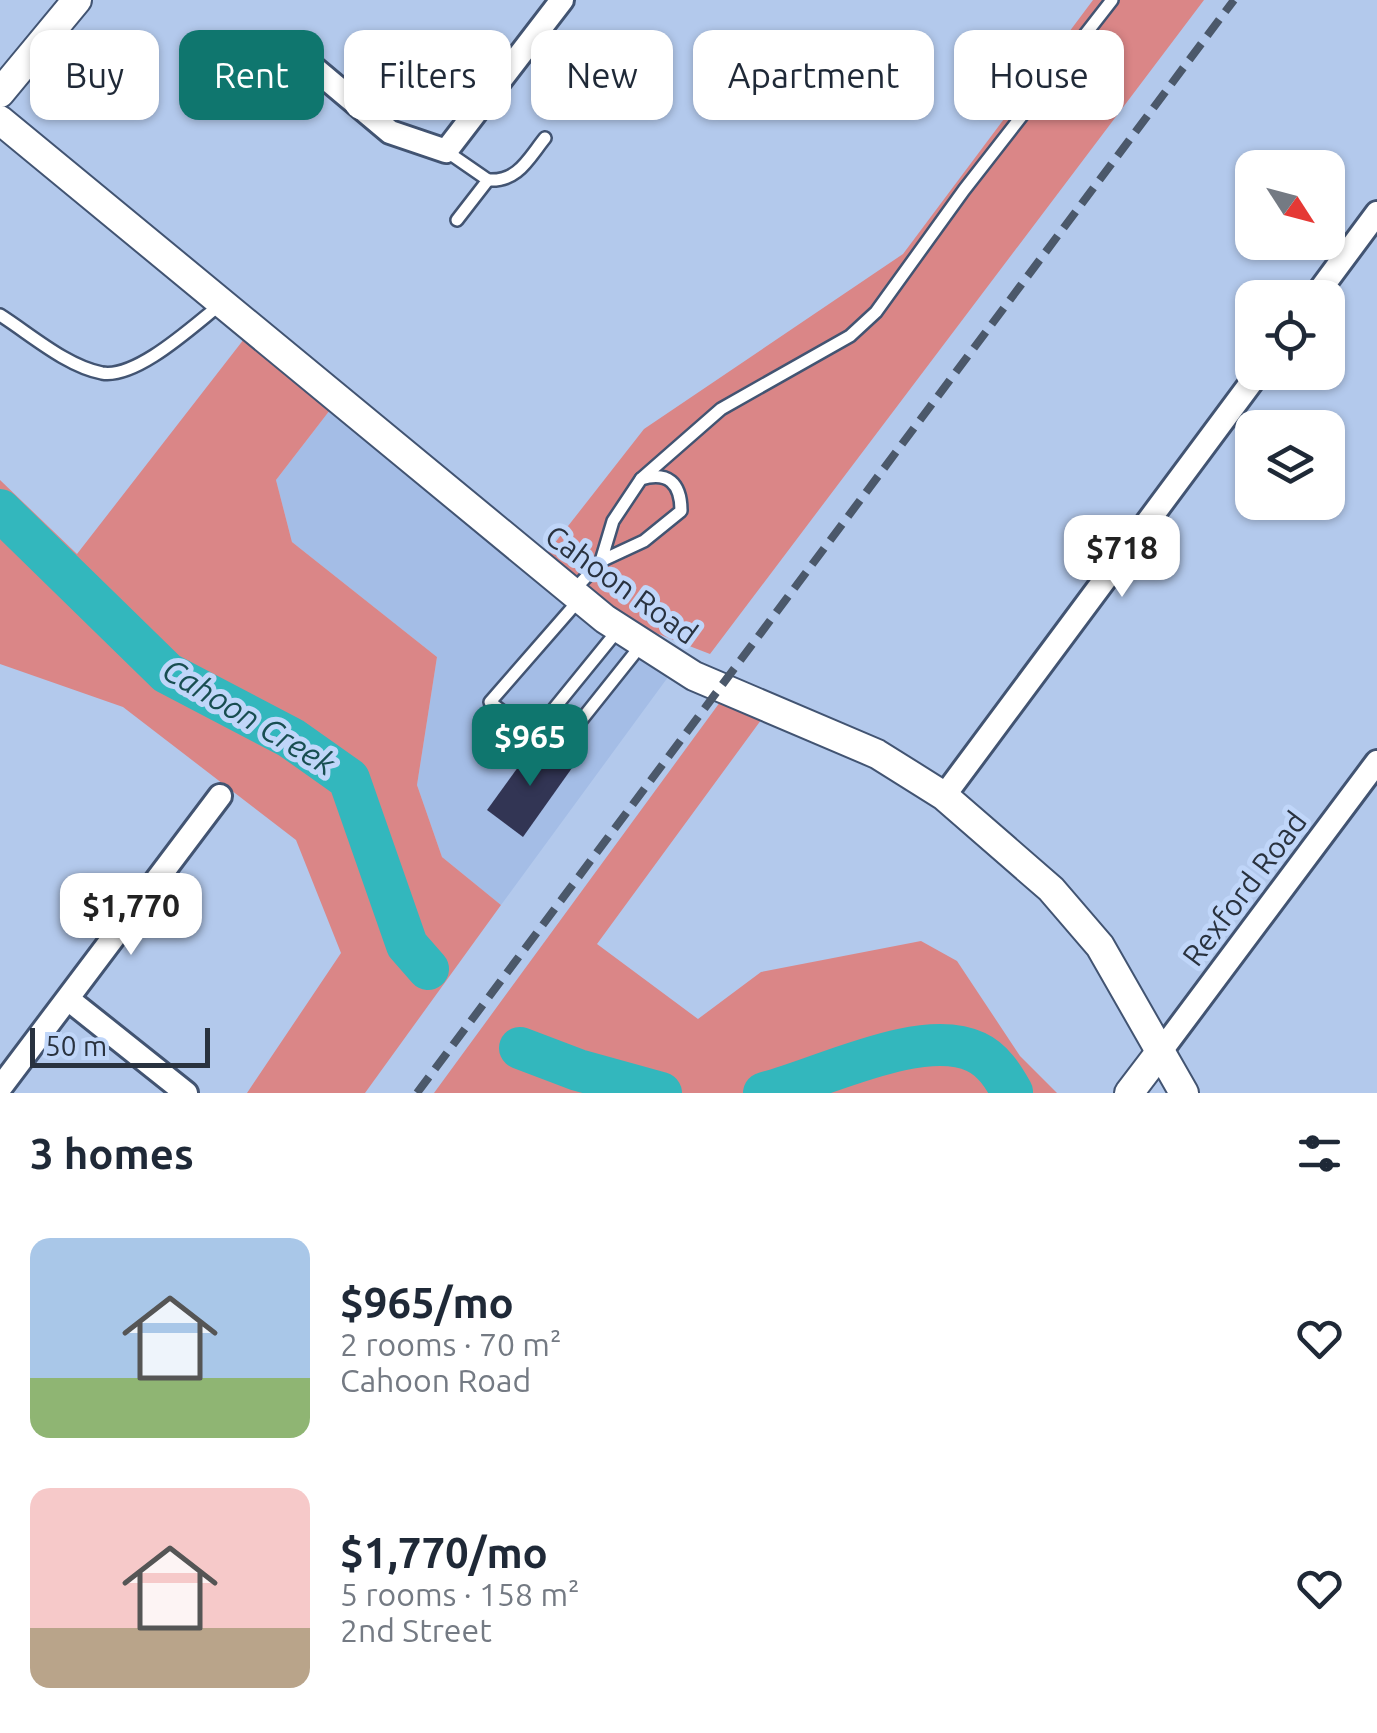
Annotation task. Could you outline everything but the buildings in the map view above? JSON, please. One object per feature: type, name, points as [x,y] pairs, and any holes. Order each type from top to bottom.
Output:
[{"type":"street","points":[[0,93],[77,0]]},
{"type":"street","points":[[324,77],[390,132],[446,152],[562,0]]},
{"type":"street","name":"Cahoon Road","points":[[1,124],[630,637],[720,688],[877,754],[944,796],[1052,889],[1100,946],[1184,1093]]},
{"type":"street","points":[[1327,280],[1377,213]]},
{"type":"street","points":[[944,796],[1246,390]]},
{"type":"street","name":"Rexford Road","points":[[1162,1051],[1377,762]]},
{"type":"street","points":[[0,1088],[220,796]]},
{"type":"street","points":[[68,999],[186,1093]]},
{"type":"street","points":[[1129,1093],[1162,1051]]},
{"type":"lane","points":[[630,637],[571,733],[548,716],[511,718],[490,702],[601,561],[613,521],[640,479],[721,409],[850,336],[876,312],[964,190],[1112,0]]},
{"type":"lane","points":[[446,152],[488,180],[504,181],[515,176],[546,138]]},
{"type":"lane","points":[[456,220],[488,180]]},
{"type":"lane","points":[[0,315],[82,367],[106,374],[152,358],[221,304]]},
{"type":"lane","points":[[601,561],[644,542],[681,510],[681,492],[671,479],[656,474],[640,479]]},
{"type":"lane","points":[[548,716],[630,637]]},
{"type":"shaded area","points":[[1093,0],[1204,0],[1124,106],[1124,30],[1071,30]]},
{"type":"shaded area","points":[[1003,120],[1113,120],[710,654],[635,625],[543,558],[644,429],[903,254]]},
{"type":"shaded area","points":[[244,339],[330,410],[276,480],[292,542],[437,657],[417,785],[442,857],[501,905],[365,1093],[247,1093],[341,953],[296,840],[123,707],[0,664],[0,480],[77,554]]},
{"type":"shaded area","points":[[330,410],[648,662],[671,673],[501,905],[442,857],[417,785],[437,657],[292,542],[276,480]]},
{"type":"shaded area","points":[[723,698],[764,716],[597,944],[698,1019],[761,972],[921,941],[957,961],[1020,1056],[1057,1093],[434,1093]]},
{"type":"waterway","name":"Cahoon Creek","points":[[0,510],[167,673],[291,738],[349,779],[407,945],[428,969]]},
{"type":"waterway","name":"Cahoon Creek","points":[[764,1093],[871,1058],[928,1045],[954,1046],[982,1055],[1012,1092]]},
{"type":"waterway","name":"Cahoon Creek","points":[[520,1048],[578,1070],[661,1093]]},
{"type":"railway","points":[[417,1093],[1234,0]]}]
